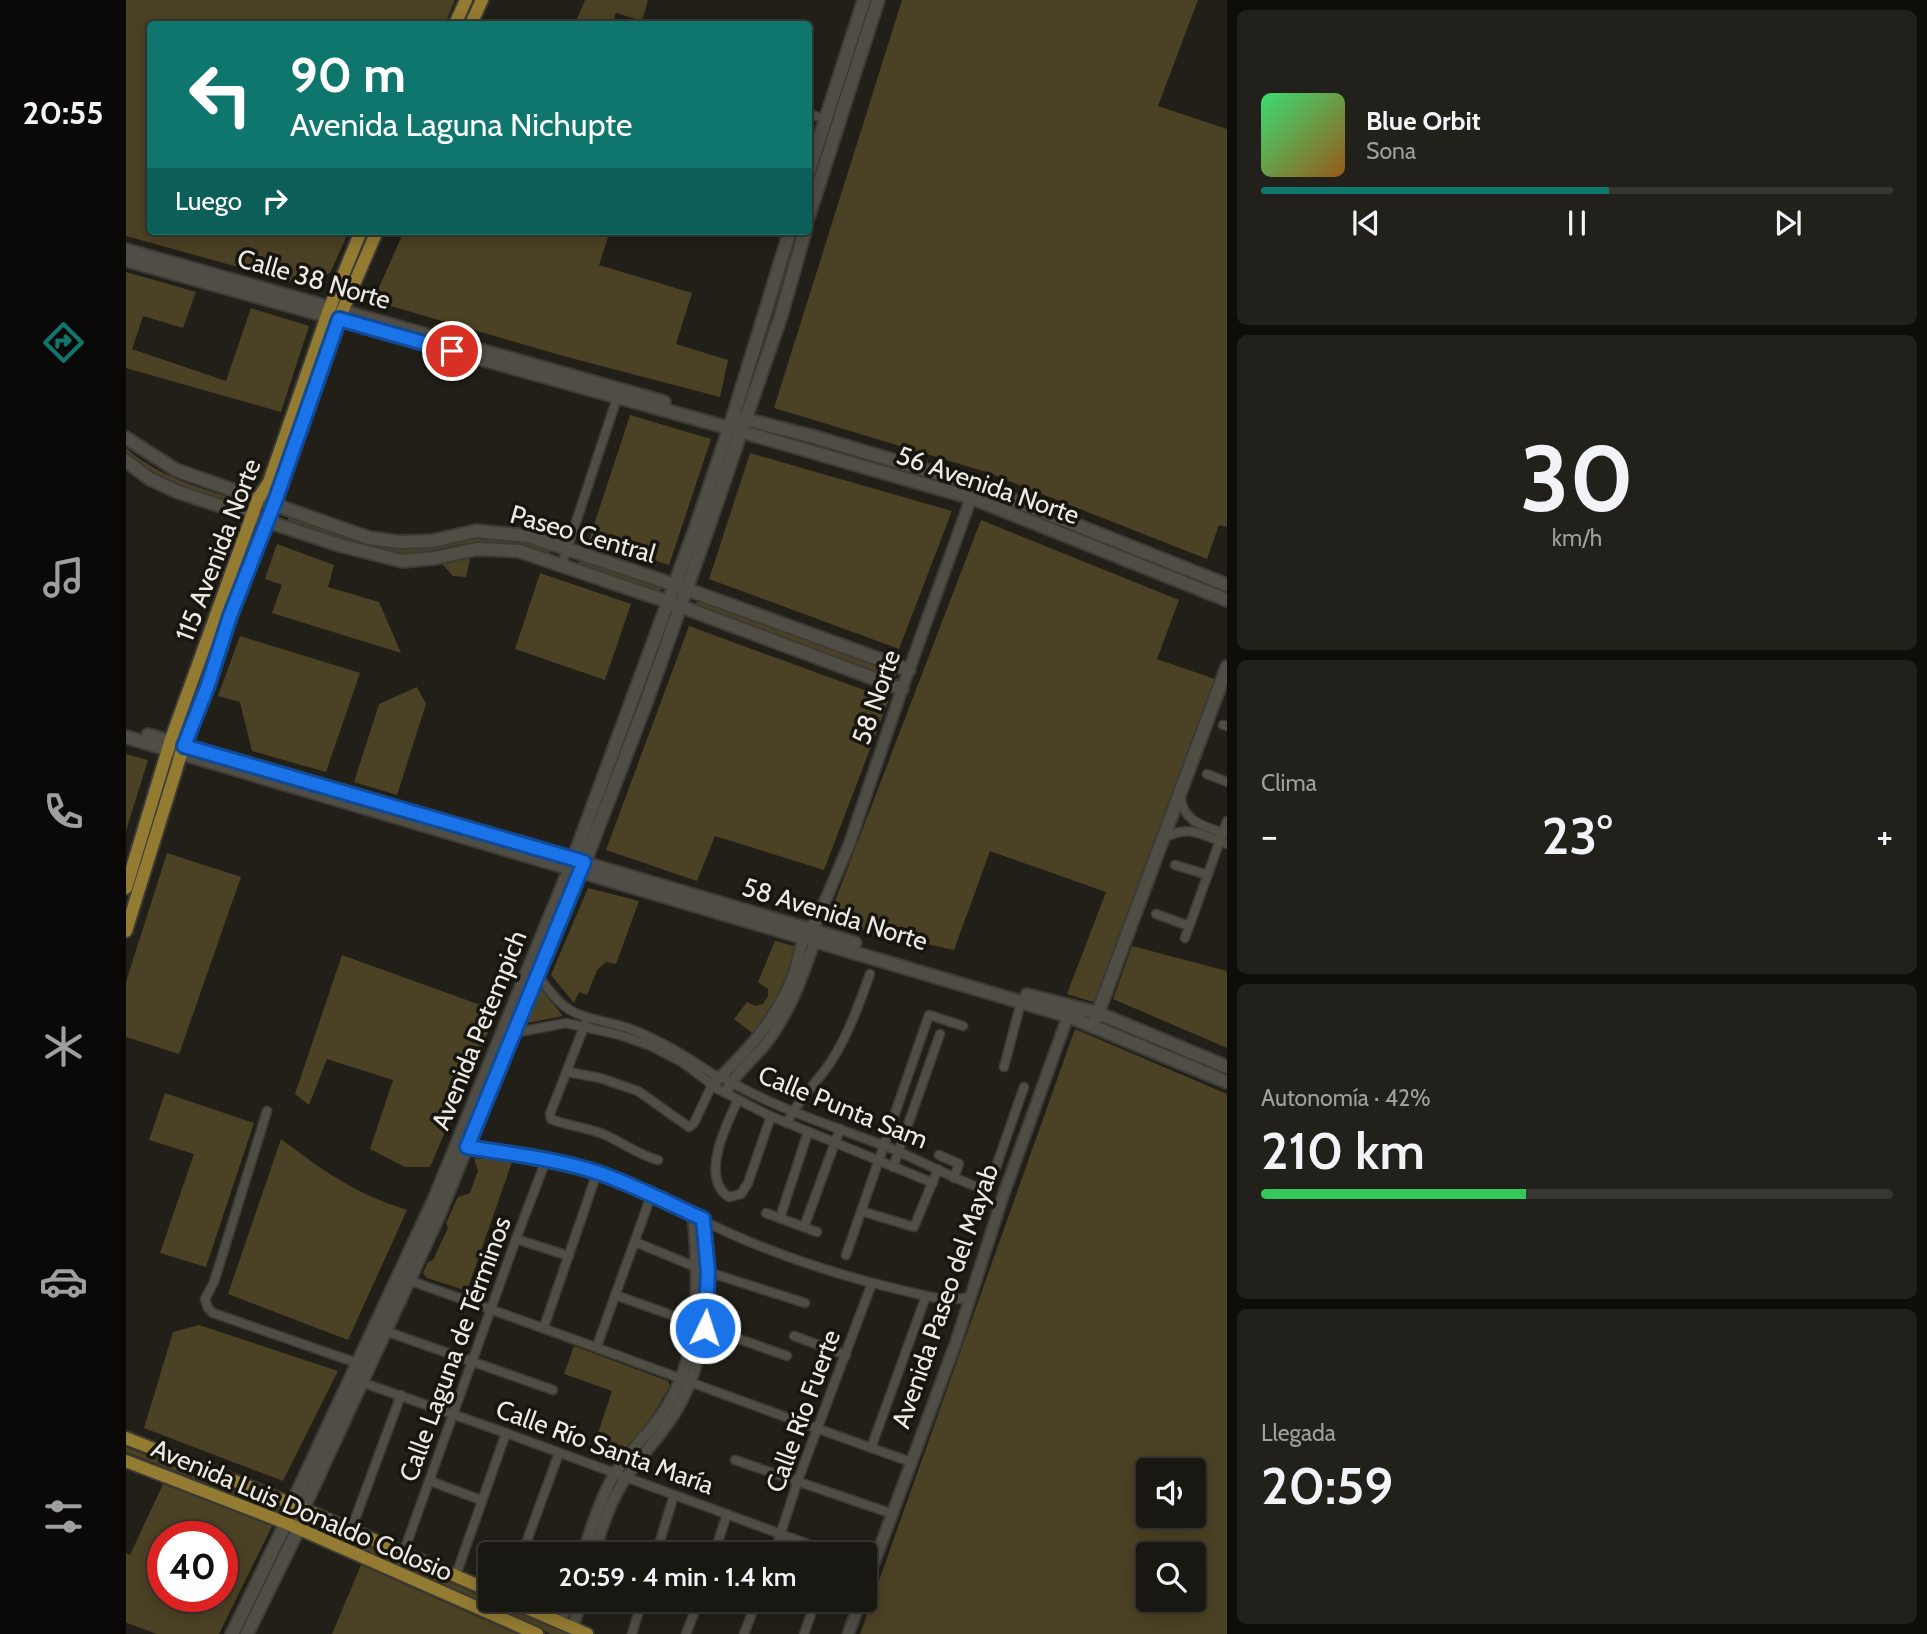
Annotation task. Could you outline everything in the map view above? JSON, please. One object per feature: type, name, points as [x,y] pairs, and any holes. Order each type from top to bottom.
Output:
[{"type":"main road","points":[[456,21],[466,0]]},
{"type":"main road","points":[[472,21],[482,0]]},
{"type":"main road","points":[[812,162],[864,0]]},
{"type":"main road","points":[[812,206],[878,0]]},
{"type":"main road","name":"115 Avenida Norte","points":[[126,931],[176,748],[274,504],[360,235]]},
{"type":"main road","name":"115 Avenida Norte","points":[[126,888],[176,748],[258,499],[268,482],[335,313],[375,235]]},
{"type":"main road","points":[[737,425],[789,235]]},
{"type":"main road","points":[[737,425],[764,367],[804,235]]},
{"type":"main road","name":"Calle 38 Norte","points":[[126,250],[335,313],[737,425]]},
{"type":"main road","name":"Calle 38 Norte","points":[[126,260],[335,313]]},
{"type":"main road","points":[[764,367],[765,376],[755,415],[770,425]]},
{"type":"main road","name":"56 Avenida Norte","points":[[737,425],[770,425],[976,485],[1227,584]]},
{"type":"main road","name":"56 Avenida Norte","points":[[737,425],[972,498],[1227,600]]},
{"type":"main road","name":"Avenida Petempich","points":[[232,1634],[286,1523],[298,1507],[361,1382],[467,1147],[538,976],[675,604],[737,425]]},
{"type":"main road","name":"Paseo Central","points":[[126,438],[176,470],[369,538],[400,542],[432,541],[476,531],[528,536],[681,587],[909,670]]},
{"type":"main road","name":"Paseo Central","points":[[126,461],[150,479],[174,490],[339,545],[402,561],[435,558],[477,549],[519,551],[675,604],[902,689]]},
{"type":"main road","points":[[1096,1019],[1227,667]]},
{"type":"main road","points":[[126,729],[176,748]]},
{"type":"main road","points":[[126,737],[176,748]]},
{"type":"main road","name":"58 Avenida Norte","points":[[176,748],[1084,1010],[1096,1019],[1227,1082]]},
{"type":"main road","name":"Avenida Petempich","points":[[247,1634],[298,1530],[298,1507],[357,1363],[434,1200],[577,865]]},
{"type":"main road","name":"58 Avenida Norte","points":[[812,932],[1021,1002],[1068,1016],[1096,1019],[1227,1067]]},
{"type":"main road","name":"Avenida Luis Donaldo Colosio","points":[[126,1438],[298,1507],[478,1585]]},
{"type":"main road","name":"Avenida Luis Donaldo Colosio","points":[[126,1461],[286,1523],[537,1634]]},
{"type":"main road","points":[[538,1612],[587,1634]]},
{"type":"street","points":[[812,115],[826,119]]},
{"type":"street","points":[[562,564],[619,394]]},
{"type":"street","name":"58 Norte","points":[[712,1084],[726,1084],[762,1049],[789,998],[812,932],[849,845],[976,485]]},
{"type":"street","points":[[1207,774],[1227,782]]},
{"type":"street","points":[[1180,792],[1181,806],[1196,827],[1224,838]]},
{"type":"street","points":[[1185,939],[1224,838],[1227,821]]},
{"type":"street","points":[[1164,838],[1178,830],[1196,827]]},
{"type":"street","points":[[1175,865],[1208,875]]},
{"type":"street","points":[[1156,914],[1189,926]]},
{"type":"street","points":[[787,1123],[793,1110],[832,1060],[853,1020],[870,974]]},
{"type":"street","name":"Calle Punta Sam","points":[[538,976],[566,1008],[585,1021],[651,1046],[682,1062],[712,1084]]},
{"type":"street","points":[[1004,1068],[1021,1002]]},
{"type":"street","points":[[846,1255],[929,1016],[963,1026]]},
{"type":"street","name":"Avenida Paseo del Mayab","points":[[877,1549],[893,1514],[956,1342],[1003,1196],[1068,1016]]},
{"type":"street","points":[[585,1021],[550,1114],[551,1119],[601,1133],[658,1160]]},
{"type":"street","name":"Calle Punta Sam","points":[[513,1033],[585,1021],[616,1024],[677,1050],[726,1084],[884,1145],[983,1189],[989,1187],[1024,1087]]},
{"type":"street","points":[[894,1167],[940,1034]]},
{"type":"street","points":[[568,1072],[623,1084],[665,1108],[689,1127],[694,1123],[712,1084]]},
{"type":"street","name":"Calle Punta Sam","points":[[726,1084],[738,1100],[771,1116],[933,1183]]},
{"type":"street","points":[[738,1100],[721,1138],[717,1155],[718,1179],[721,1188],[729,1197],[741,1194],[748,1183],[771,1116]]},
{"type":"street","points":[[267,1111],[214,1282],[205,1299],[208,1308],[213,1313],[357,1363]]},
{"type":"street","points":[[804,1227],[840,1129]]},
{"type":"street","points":[[780,1218],[808,1132]]},
{"type":"street","points":[[467,1147],[546,1160],[597,1172],[652,1193],[765,1248],[818,1268],[926,1296],[961,1299],[969,1297]]},
{"type":"street","points":[[939,1156],[959,1164],[954,1178]]},
{"type":"street","name":"Calle Laguna de Términos","points":[[404,1552],[546,1160]]},
{"type":"street","points":[[861,1211],[915,1227],[938,1169]]},
{"type":"street","points":[[544,1327],[597,1172]]},
{"type":"street","points":[[597,1346],[652,1193]]},
{"type":"street","points":[[766,1213],[817,1232]]},
{"type":"street","points":[[587,1542],[596,1513],[685,1380],[700,1326],[703,1269],[698,1217]]},
{"type":"street","points":[[516,1240],[569,1256]]},
{"type":"street","points":[[635,1242],[703,1269],[805,1303]]},
{"type":"street","points":[[408,1280],[597,1346],[911,1462]]},
{"type":"street","name":"Calle Río Fuerte","points":[[779,1542],[798,1480],[872,1283]]},
{"type":"street","points":[[615,1296],[787,1356]]},
{"type":"street","points":[[872,1448],[926,1296]]},
{"type":"street","points":[[385,1331],[553,1390]]},
{"type":"street","points":[[794,1336],[846,1355]]},
{"type":"street","name":"Calle Río Santa María","points":[[361,1382],[802,1542]]},
{"type":"street","points":[[352,1530],[401,1395]]},
{"type":"street","points":[[456,1575],[506,1433]]},
{"type":"street","points":[[526,1542],[559,1453]]},
{"type":"street","points":[[735,1460],[893,1514]]},
{"type":"street","points":[[598,1542],[620,1476]]},
{"type":"street","points":[[430,1481],[481,1500]]},
{"type":"street","points":[[660,1542],[674,1495]]},
{"type":"street","points":[[718,1542],[727,1514]]},
{"type":"street","points":[[567,1624],[568,1612]]},
{"type":"street","points":[[567,1624],[574,1612]]},
{"type":"street","points":[[632,1634],[638,1612]]},
{"type":"street","points":[[686,1634],[694,1612]]},
{"type":"street","points":[[744,1634],[753,1612]]},
{"type":"street","points":[[804,1634],[812,1612]]},
{"type":"street","points":[[848,1634],[856,1612]]},
{"type":"shaded area","points":[[126,0],[455,0],[446,21],[147,21],[147,235],[347,235],[331,271],[314,288],[126,236]]},
{"type":"shaded area","points":[[585,0],[648,0],[642,21],[616,13],[613,21],[576,21]]},
{"type":"shaded area","points":[[902,0],[1198,0],[1158,106],[1227,129],[1227,527],[1219,525],[1207,559],[986,472],[774,408]]},
{"type":"shaded area","points":[[402,235],[609,235],[599,265],[692,293],[676,344],[728,360],[720,397],[567,357],[373,301]]},
{"type":"shaded area","points":[[126,272],[196,292],[183,328],[143,316],[132,349],[226,381],[251,308],[309,326],[281,412],[126,368]]},
{"type":"shaded area","points":[[630,415],[711,439],[669,565],[589,540]]},
{"type":"shaded area","points":[[758,427],[872,460],[962,489],[757,429]]},
{"type":"shaded area","points":[[126,448],[168,475],[245,502],[245,507],[217,501],[166,479],[136,462],[126,454]]},
{"type":"shaded area","points":[[750,453],[952,511],[899,649],[709,579]]},
{"type":"shaded area","points":[[986,495],[1222,588],[1221,592],[985,498]]},
{"type":"shaded area","points":[[288,516],[364,543],[388,548],[419,548],[461,540],[497,538],[531,543],[551,552],[547,554],[484,542],[408,554],[378,551],[288,521]]},
{"type":"shaded area","points":[[981,520],[1179,600],[1157,659],[1215,679],[1099,995],[1093,1002],[1067,994],[1106,892],[990,851],[954,950],[827,922]]},
{"type":"shaded area","points":[[277,544],[334,565],[328,587],[379,602],[401,653],[272,613],[282,585],[265,579]]},
{"type":"shaded area","points":[[470,559],[466,577],[453,576],[442,564]]},
{"type":"shaded area","points":[[582,560],[660,586],[661,590],[657,592],[580,565],[578,562]]},
{"type":"shaded area","points":[[540,573],[631,604],[605,680],[515,649]]},
{"type":"shaded area","points":[[700,600],[895,673],[896,677],[893,679],[696,605]]},
{"type":"shaded area","points":[[689,626],[889,699],[824,870],[715,836],[697,881],[606,850]]},
{"type":"shaded area","points":[[240,636],[360,673],[326,772],[252,751],[240,702],[218,696]]},
{"type":"shaded area","points":[[417,687],[426,704],[397,795],[354,782],[379,704]]},
{"type":"shaded area","points":[[126,754],[148,760],[126,831]]},
{"type":"shaded area","points":[[167,853],[241,877],[179,1054],[126,1037],[126,982]]},
{"type":"shaded area","points":[[588,888],[639,901],[616,964],[606,962],[597,970],[587,995],[579,992],[574,1003],[551,975]]},
{"type":"shaded area","points":[[775,941],[797,947],[787,982],[756,1036],[734,1019],[747,1002],[755,1006],[763,1004],[768,996],[768,989],[758,982]]},
{"type":"shaded area","points":[[1132,946],[1227,971],[1227,1048],[1113,999]]},
{"type":"shaded area","points":[[342,955],[497,1011],[430,1167],[405,1167],[370,1149],[393,1080],[327,1059],[309,1105],[295,1094]]},
{"type":"shaded area","points":[[541,989],[563,1016],[527,1023]]},
{"type":"shaded area","points":[[1075,1029],[1227,1094],[1227,1634],[860,1634],[868,1612],[877,1612],[877,1586]]},
{"type":"shaded area","points":[[165,1093],[254,1123],[206,1267],[160,1253],[194,1154],[149,1140]]},
{"type":"shaded area","points":[[281,1139],[341,1180],[371,1196],[407,1210],[348,1340],[228,1294]]},
{"type":"shaded area","points":[[484,1155],[513,1159],[467,1291],[427,1278],[423,1273],[428,1262],[433,1260],[448,1228],[446,1223],[458,1197],[470,1193],[478,1171],[474,1158],[482,1159]]},
{"type":"shaded area","points":[[199,1325],[338,1371],[283,1481],[144,1428],[173,1332]]},
{"type":"shaded area","points":[[574,1346],[668,1381],[670,1386],[618,1464],[591,1454],[612,1391],[564,1374]]},
{"type":"shaded area","points":[[126,1447],[280,1509],[278,1511],[126,1452]]},
{"type":"shaded area","points":[[163,1484],[272,1526],[238,1595],[238,1521],[147,1521],[147,1612],[230,1612],[219,1634],[157,1634],[126,1624],[126,1553],[130,1555]]},
{"type":"shaded area","points":[[310,1521],[478,1595],[478,1600],[460,1592],[307,1528]]},
{"type":"shaded area","points":[[361,1565],[517,1634],[332,1634]]},
{"type":"shaded area","points":[[503,1612],[518,1612],[568,1634],[551,1634]]},
{"type":"route","points":[[452,351],[339,319],[184,746],[584,862],[467,1147],[546,1160],[597,1172],[652,1193],[703,1219],[708,1272],[705,1328]]}]
